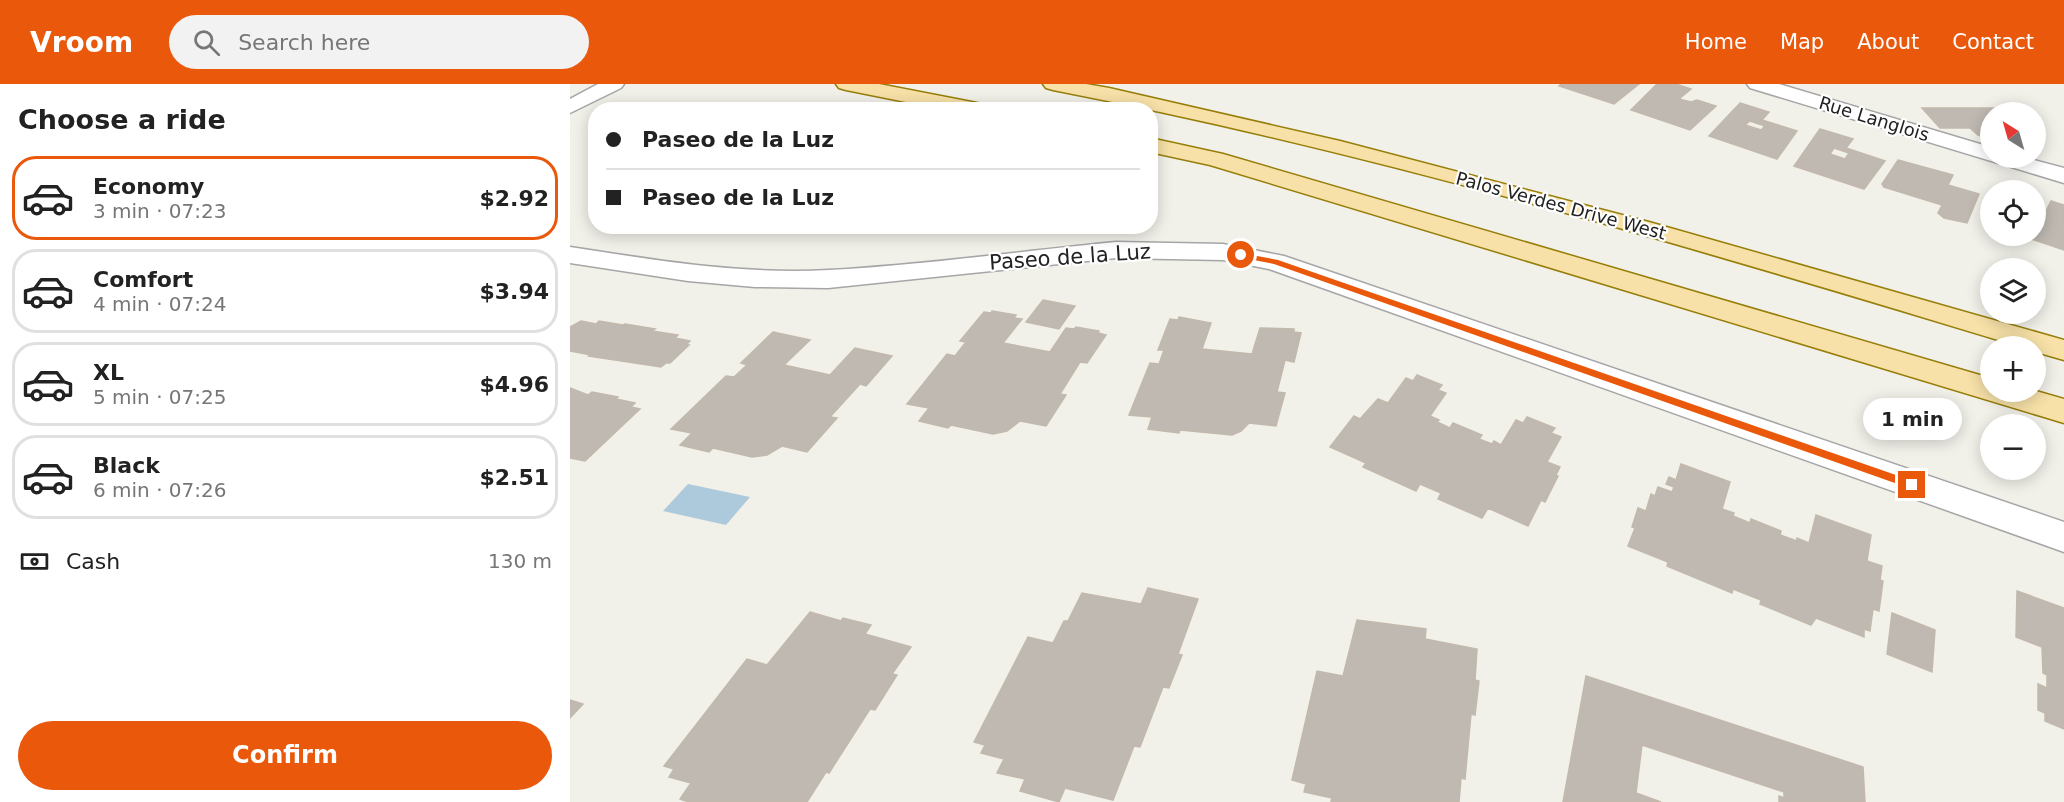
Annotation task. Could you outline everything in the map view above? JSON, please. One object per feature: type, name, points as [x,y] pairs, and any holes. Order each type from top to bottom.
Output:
[{"type":"main road","points":[[846,84],[940,102]]},
{"type":"main road","name":"Palos Verdes Drive West","points":[[1053,84],[1141,102]]},
{"type":"main road","name":"Palos Verdes Drive West","points":[[1158,106],[1253,125],[1722,249],[2064,350]]},
{"type":"main road","points":[[1215,159],[1253,125]]},
{"type":"main road","points":[[1158,147],[1215,159],[1980,386]]},
{"type":"main road","points":[[2032,402],[2064,411]]},
{"type":"street","points":[[570,107],[614,84]]},
{"type":"street","name":"Rue Langlois","points":[[1757,84],[1980,151]]},
{"type":"street","points":[[2040,168],[2063,174]]},
{"type":"street","name":"Paseo de la Luz","points":[[572,257],[688,273],[755,278],[828,279],[1116,250],[1223,252],[1275,262],[2064,537]]},
{"type":"water","points":[[688,484],[750,497],[726,525],[663,511]]},
{"type":"building","points":[[1561,84],[1639,84],[1614,104],[1559,86]]},
{"type":"building","points":[[1657,84],[1676,84],[1691,89],[1679,99],[1691,102],[1697,100],[1716,106],[1690,130],[1631,110]]},
{"type":"building","points":[[1740,103],[1769,112],[1762,120],[1797,131],[1777,159],[1709,136]],"holes":[[[1750,121],[1765,126],[1761,130],[1745,125]]]},
{"type":"building","points":[[1922,108],[1980,108],[1980,136],[1970,128],[1940,128]]},
{"type":"building","points":[[1820,129],[1853,139],[1846,148],[1885,161],[1864,189],[1794,166]],"holes":[[[1834,148],[1849,153],[1845,159],[1830,154]]]},
{"type":"building","points":[[1898,160],[1953,175],[1948,185],[1979,194],[1967,223],[1944,218],[1938,213],[1942,205],[1884,187],[1882,184]]},
{"type":"building","points":[[2051,201],[2064,205],[2064,250],[2046,244],[2046,211]]},
{"type":"building","points":[[1043,300],[1075,306],[1059,329],[1026,322]]},
{"type":"building","points":[[992,311],[1016,315],[1014,318],[1022,319],[1003,343],[1050,352],[1066,328],[1076,327],[1099,331],[1098,333],[1106,335],[1087,363],[1080,362],[1060,394],[1066,395],[1046,426],[1020,421],[1007,431],[993,434],[951,425],[948,428],[919,421],[929,408],[907,404],[947,354],[955,356],[966,342],[960,341],[984,312],[991,313]]},
{"type":"building","points":[[1179,317],[1211,323],[1202,349],[1252,354],[1260,328],[1294,329],[1294,332],[1301,333],[1294,362],[1285,360],[1277,392],[1285,393],[1276,426],[1249,423],[1241,431],[1232,435],[1180,430],[1179,433],[1148,429],[1152,417],[1129,415],[1150,363],[1159,364],[1164,350],[1158,350],[1170,319],[1178,320]]},
{"type":"building","points":[[581,321],[596,324],[599,321],[655,329],[652,331],[678,335],[675,338],[690,341],[686,345],[689,345],[670,363],[661,367],[589,356],[591,355],[570,351],[570,327]]},
{"type":"building","points":[[773,332],[810,340],[784,365],[830,375],[855,348],[892,356],[866,386],[860,384],[830,417],[837,418],[807,452],[782,446],[767,455],[752,457],[713,448],[709,452],[680,445],[692,433],[671,429],[726,376],[734,377],[747,365],[741,363]]},
{"type":"building","points":[[1417,375],[1442,385],[1438,390],[1446,393],[1430,416],[1450,428],[1453,423],[1482,435],[1479,439],[1492,444],[1494,441],[1501,445],[1516,420],[1523,423],[1527,417],[1555,428],[1551,433],[1561,437],[1547,462],[1560,467],[1556,475],[1558,476],[1545,502],[1541,500],[1528,526],[1488,508],[1482,518],[1438,499],[1441,493],[1420,484],[1416,491],[1363,467],[1366,463],[1330,447],[1354,416],[1360,419],[1378,399],[1388,403],[1406,378],[1413,381]]},
{"type":"building","points":[[570,388],[588,395],[592,392],[618,397],[616,399],[635,403],[631,407],[640,409],[585,461],[570,458]]},
{"type":"building","points":[[1681,464],[1730,482],[1722,509],[1750,523],[1751,519],[1781,531],[1780,535],[1809,543],[1816,515],[1871,535],[1867,561],[1882,566],[1880,580],[1883,581],[1879,611],[1873,609],[1870,631],[1864,629],[1864,637],[1816,618],[1811,625],[1760,604],[1761,600],[1733,589],[1732,593],[1667,566],[1668,562],[1628,546],[1635,528],[1632,527],[1638,508],[1646,511],[1651,494],[1655,496],[1658,487],[1672,492],[1674,487],[1666,484],[1669,477],[1676,480]]},
{"type":"building","points":[[1148,588],[1198,599],[1178,654],[1182,655],[1169,688],[1163,687],[1140,747],[1134,746],[1113,800],[1065,788],[1059,802],[1020,791],[1025,779],[997,773],[1004,759],[981,753],[985,745],[974,742],[1028,637],[1053,643],[1064,621],[1068,621],[1082,593],[1141,604]]},
{"type":"building","points":[[2017,591],[2064,608],[2064,729],[2045,721],[2045,713],[2038,710],[2038,684],[2047,688],[2047,675],[2043,673],[2042,647],[2016,637]]},
{"type":"building","points":[[810,612],[841,621],[843,618],[871,625],[865,634],[911,647],[892,674],[897,675],[875,710],[870,709],[829,773],[826,772],[807,802],[689,802],[680,799],[691,783],[669,777],[674,769],[664,766],[747,659],[767,665]]},
{"type":"building","points":[[1892,613],[1935,630],[1932,672],[1887,654]]},
{"type":"building","points":[[1357,620],[1426,629],[1425,639],[1477,649],[1475,680],[1479,681],[1475,715],[1471,714],[1465,779],[1461,778],[1459,802],[1331,802],[1332,798],[1304,792],[1306,784],[1292,780],[1317,671],[1343,676]]},
{"type":"building","points":[[1586,676],[1863,767],[1865,802],[1779,802],[1779,796],[1784,798],[1784,792],[1642,745],[1636,793],[1661,802],[1563,802]]},
{"type":"building","points":[[570,700],[583,704],[570,718]]},
{"type":"route","points":[[1241,255],[1275,262],[1912,485]]}]
